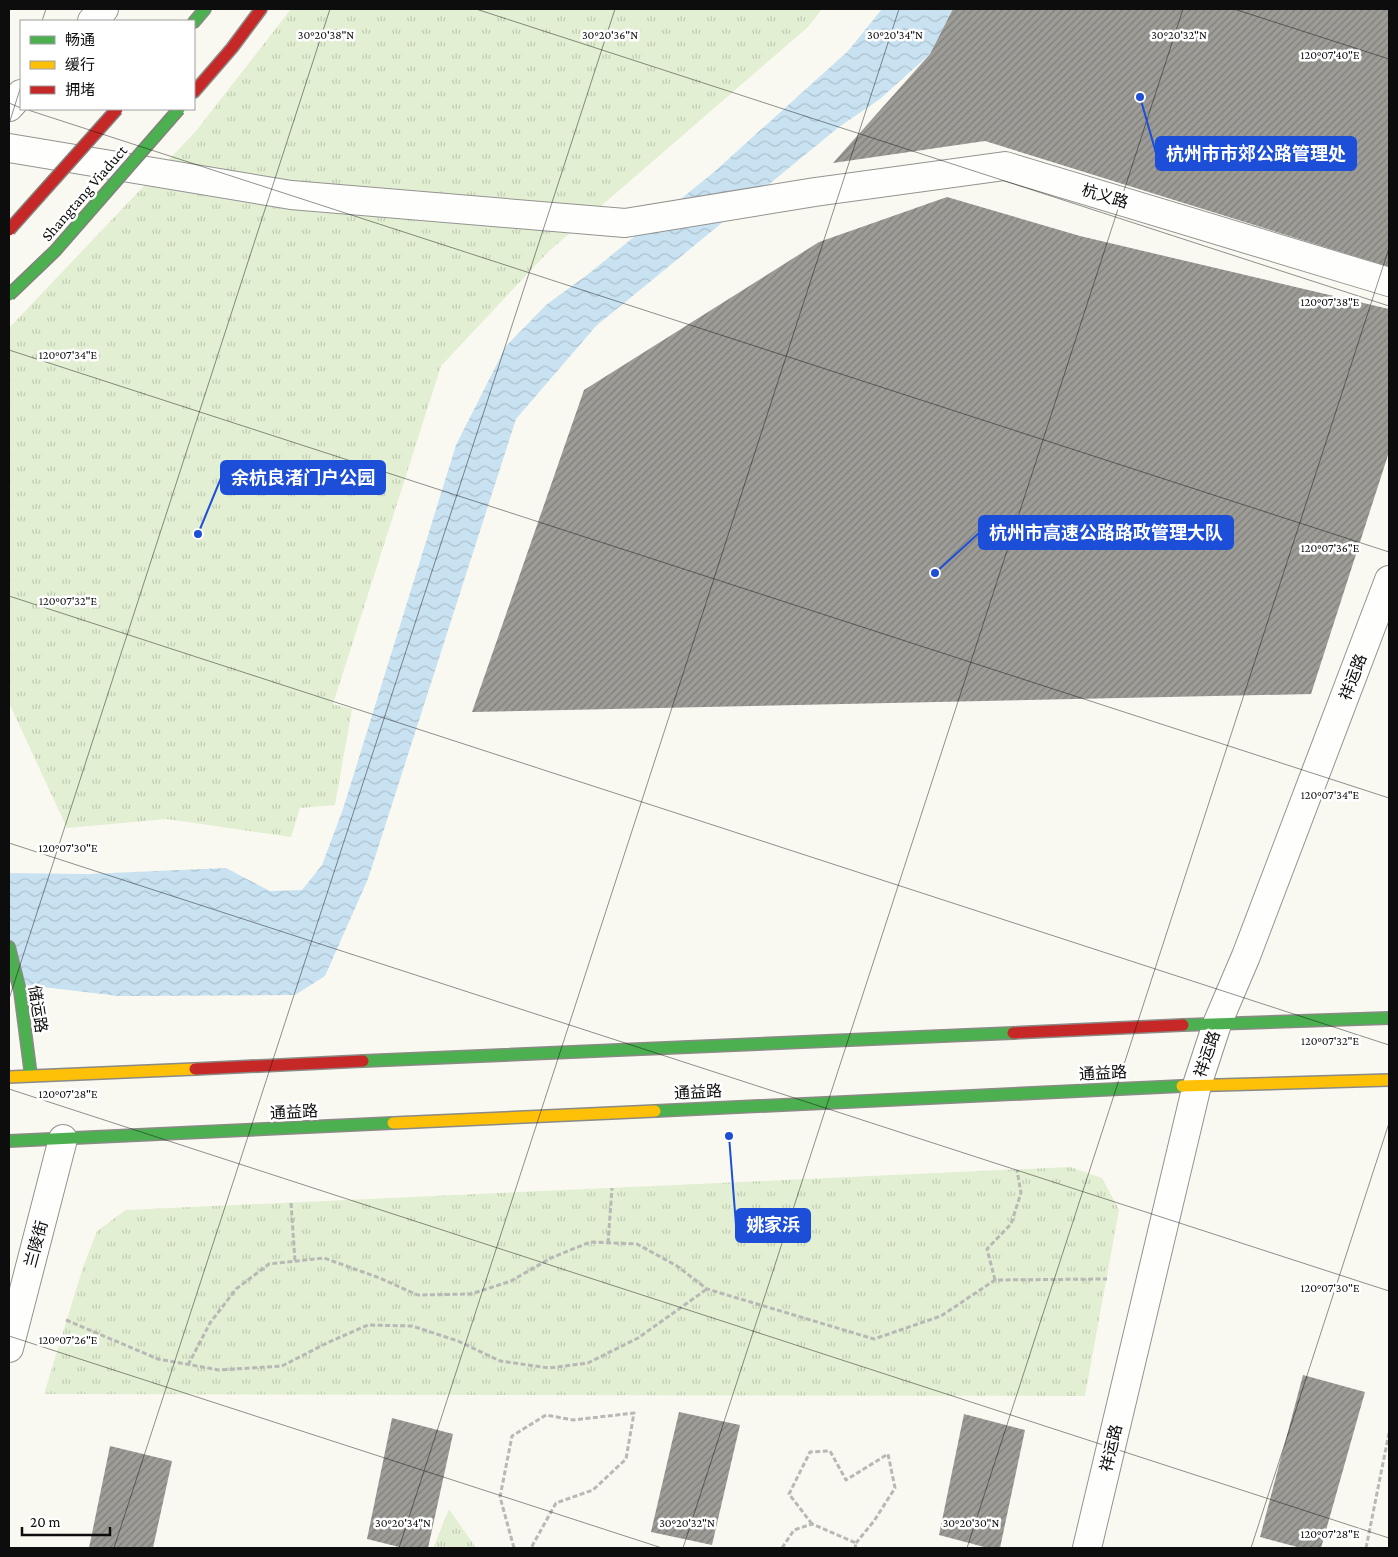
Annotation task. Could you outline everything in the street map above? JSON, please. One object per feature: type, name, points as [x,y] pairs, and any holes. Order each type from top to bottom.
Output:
[{"type":"main road","points":[[195,21],[205,9]]},
{"type":"main road","points":[[195,91],[232,48],[261,9]]},
{"type":"main road","name":"Shangtang Viaduct","points":[[9,230],[116,110]]},
{"type":"main road","name":"Shangtang Viaduct","points":[[9,295],[55,251],[178,110]]},
{"type":"main road","name":"储运路","points":[[9,947],[20,991],[31,1076]]},
{"type":"main road","points":[[9,1077],[1389,1018]]},
{"type":"main road","name":"通益路","points":[[9,1141],[1197,1085],[1389,1080]]},
{"type":"street","points":[[93,20],[104,9]]},
{"type":"street","points":[[9,107],[20,95]]},
{"type":"street","name":"杭义路","points":[[9,148],[291,195],[625,223],[814,192],[1005,166],[1389,282]]},
{"type":"street","name":"祥运路","points":[[1087,1548],[1197,1085],[1217,1024],[1246,956],[1389,580]]},
{"type":"street","name":"兰陵街","points":[[9,1348],[63,1139]]},
{"type":"path","points":[[995,1280],[987,1249],[1011,1224],[1021,1193],[1017,1170]]},
{"type":"path","points":[[608,1243],[612,1188]]},
{"type":"path","points":[[291,1203],[295,1261]]},
{"type":"path","points":[[188,1365],[210,1323],[236,1289],[269,1264],[324,1258],[377,1277],[418,1295],[471,1294],[511,1281],[552,1258],[590,1242],[637,1244],[677,1266],[707,1289],[874,1339],[941,1316],[995,1280],[1106,1278]]},
{"type":"path","points":[[66,1320],[158,1360],[219,1370],[282,1366],[368,1325],[412,1326],[458,1341],[500,1362],[548,1368],[588,1363],[638,1338],[707,1289]]},
{"type":"path","points":[[514,1548],[500,1497],[512,1436],[546,1415],[573,1420],[634,1413],[626,1459],[593,1490],[556,1503],[531,1548]]},
{"type":"path","points":[[1366,1548],[1389,1433]]},
{"type":"path","points":[[855,1548],[856,1543],[874,1521],[895,1488],[888,1454],[846,1480],[830,1451],[810,1452],[790,1494],[812,1524],[856,1543]]},
{"type":"path","points":[[782,1548],[794,1530],[812,1524]]},
{"type":"green space","points":[[291,9],[822,9],[808,27],[548,252],[441,366],[333,704],[352,709],[335,805],[300,808],[291,837],[167,819],[67,828],[9,703],[9,328],[196,131]]},
{"type":"green space","points":[[1070,1167],[1102,1178],[1119,1210],[1085,1396],[44,1394],[83,1267],[97,1231],[126,1210]]},
{"type":"green space","points":[[449,1509],[476,1548],[433,1548]]},
{"type":"water","points":[[882,9],[956,9],[930,54],[880,99],[839,127],[596,326],[516,419],[368,879],[325,976],[295,995],[119,996],[9,983],[9,873],[87,874],[226,868],[270,891],[302,890],[322,865],[343,809],[456,445],[506,346],[546,305],[587,275],[714,172],[848,51]]},
{"type":"building","points":[[953,9],[1389,9],[1389,267],[985,141],[833,163],[930,54]]},
{"type":"building","points":[[947,197],[1080,236],[1389,309],[1389,452],[1311,694],[472,712],[584,390],[819,242]]},
{"type":"building","points":[[1303,1375],[1365,1392],[1321,1548],[1301,1548],[1260,1537]]},
{"type":"building","points":[[679,1412],[740,1425],[712,1545],[651,1532]]},
{"type":"building","points":[[964,1414],[1025,1430],[1000,1548],[988,1548],[939,1535]]},
{"type":"building","points":[[392,1418],[453,1434],[428,1548],[403,1548],[367,1539]]},
{"type":"building","points":[[110,1446],[172,1461],[153,1548],[89,1548]]},
{"type":"traffic: fast","points":[[195,21],[205,9]]},
{"type":"traffic: fast","points":[[9,295],[55,251],[178,110]]},
{"type":"traffic: fast","points":[[9,947],[20,991],[31,1076]]},
{"type":"traffic: fast","points":[[1183,1025],[1389,1018]]},
{"type":"traffic: fast","points":[[363,1061],[1013,1033]]},
{"type":"traffic: fast","points":[[655,1111],[1182,1086]]},
{"type":"traffic: fast","points":[[9,1141],[393,1123]]},
{"type":"traffic: slow","points":[[9,1077],[195,1069]]},
{"type":"traffic: slow","points":[[1182,1086],[1389,1080]]},
{"type":"traffic: slow","points":[[393,1123],[655,1111]]},
{"type":"traffic: jam","points":[[195,91],[232,48],[261,9]]},
{"type":"traffic: jam","points":[[9,230],[116,110]]},
{"type":"traffic: jam","points":[[1013,1033],[1183,1025]]},
{"type":"traffic: jam","points":[[195,1069],[363,1061]]},
{"type":"place","name":"杭州市市郊公路管理处","points":[[1140,97]]},
{"type":"place","name":"余杭良渚门户公园","points":[[198,534]]},
{"type":"place","name":"杭州市高速公路路政管理大队","points":[[935,573]]},
{"type":"place","name":"姚家浜","points":[[729,1136]]}]
